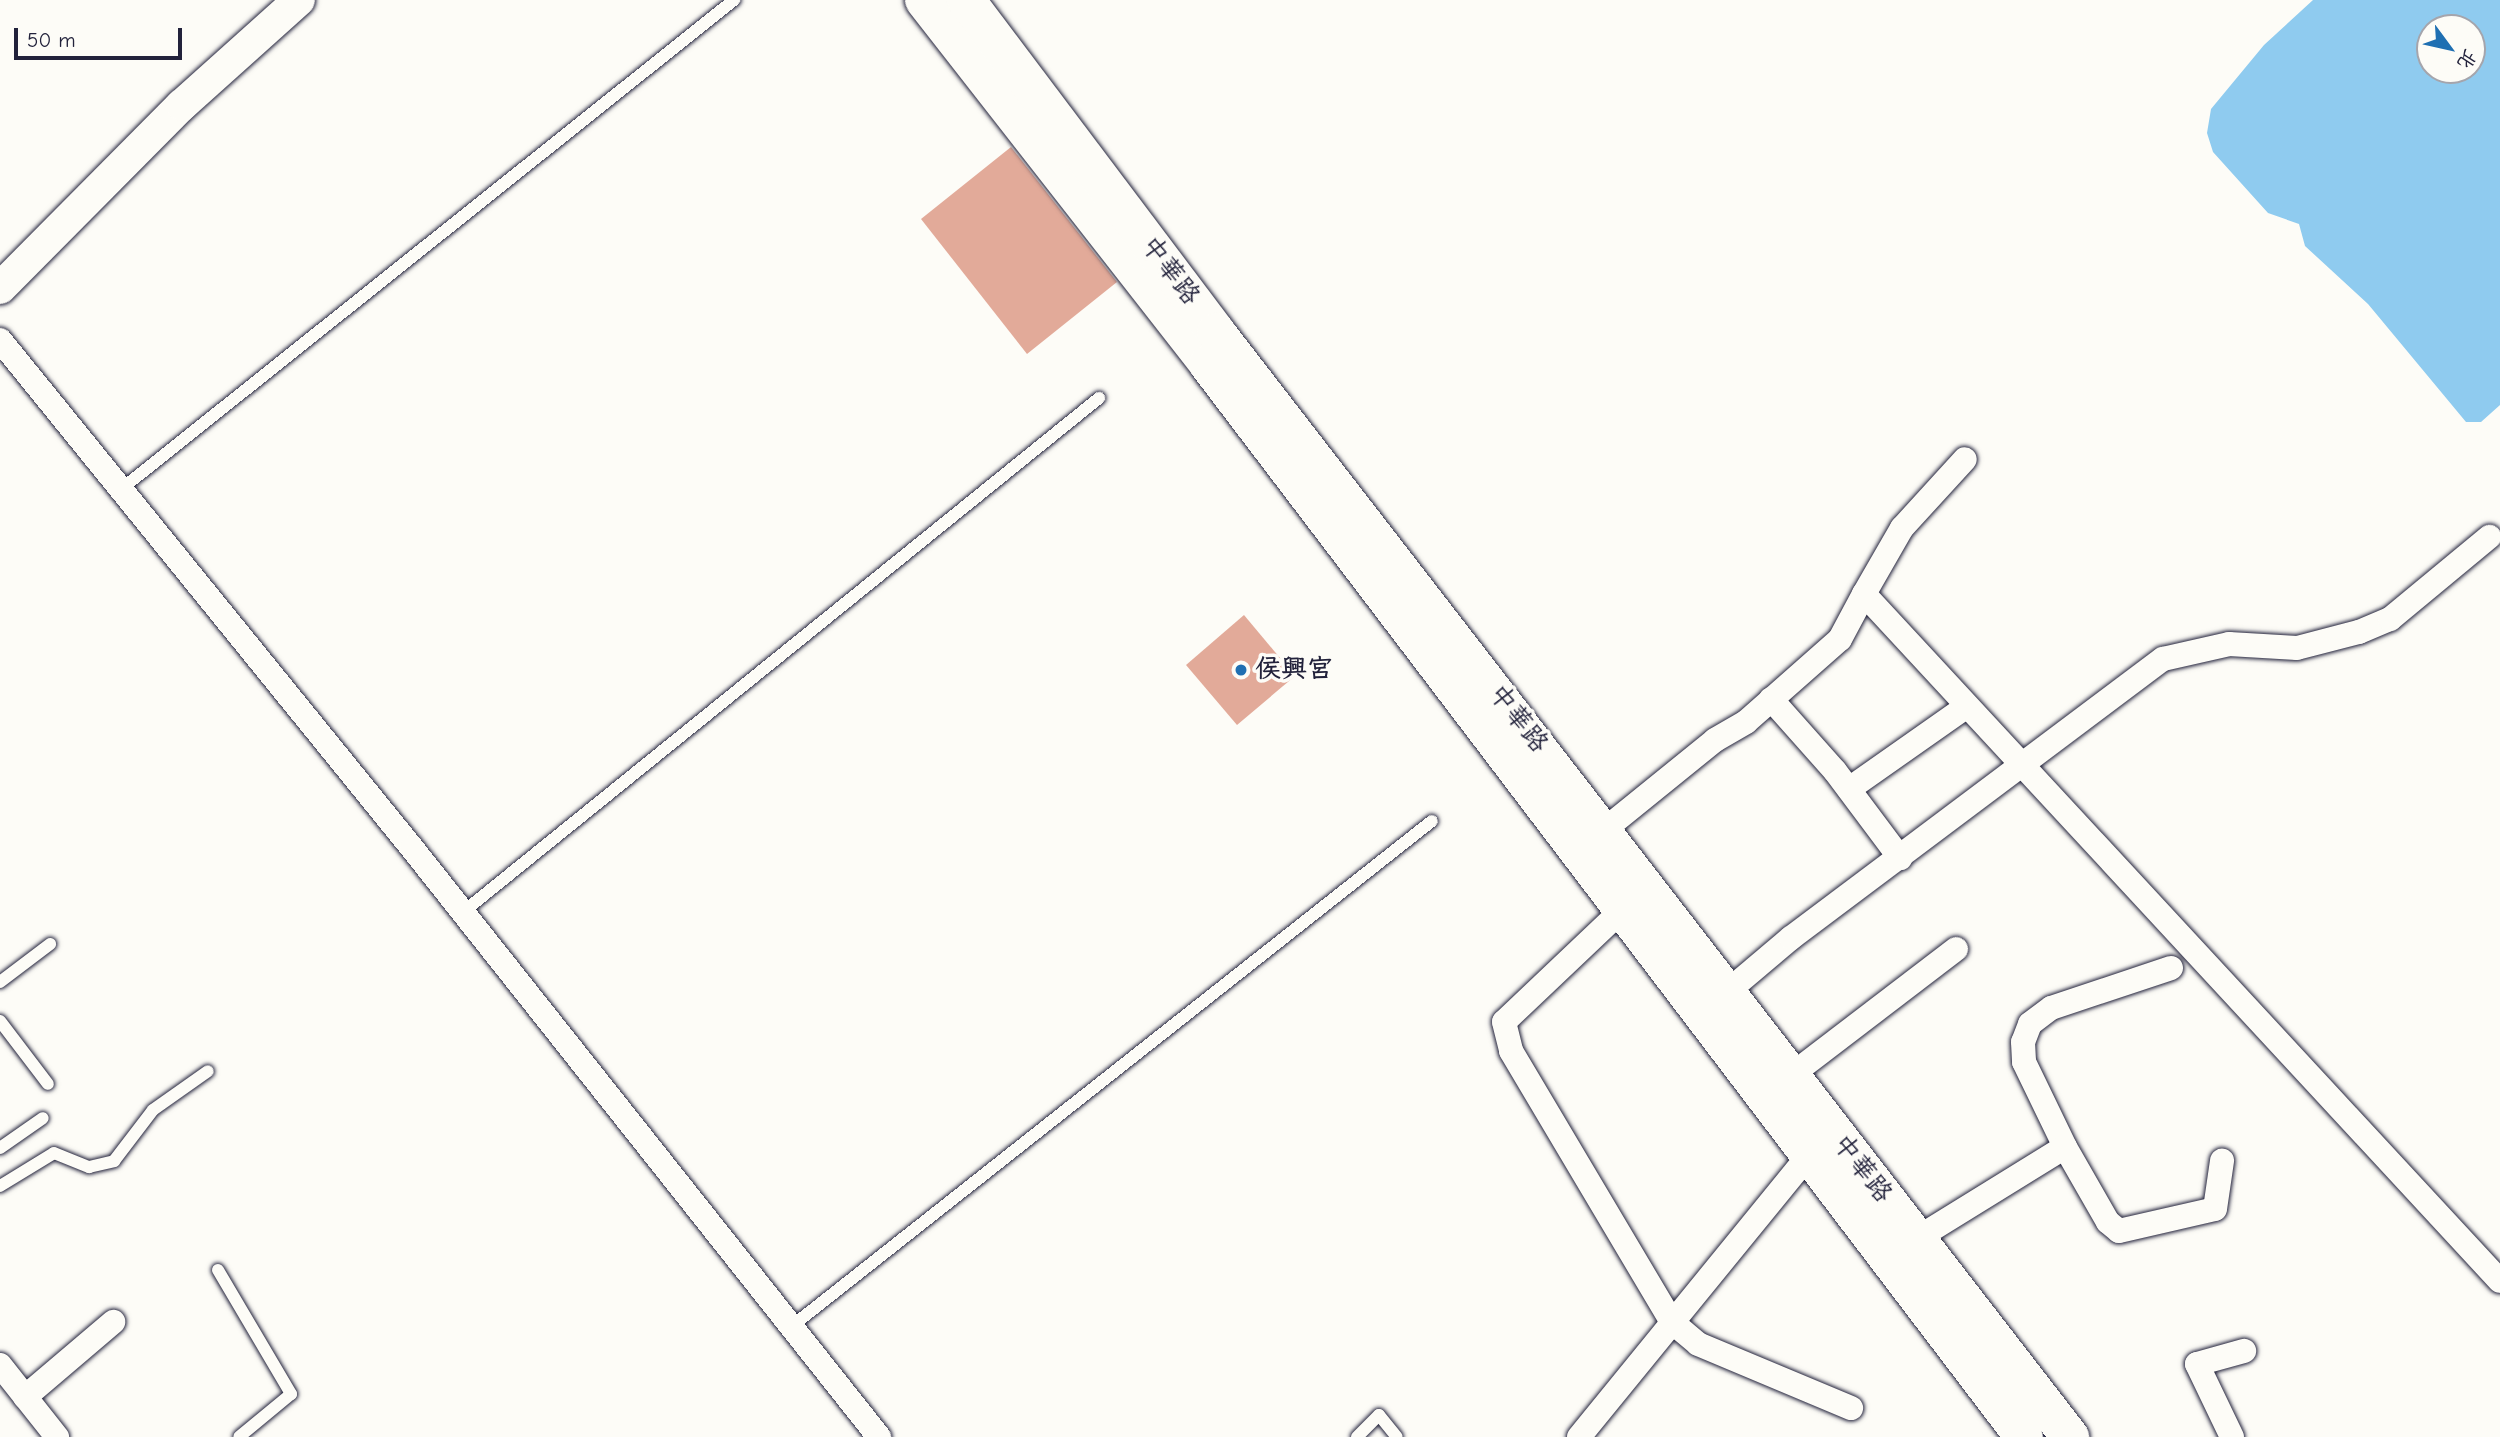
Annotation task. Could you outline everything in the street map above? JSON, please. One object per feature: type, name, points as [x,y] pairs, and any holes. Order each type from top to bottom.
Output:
[{"type":"main road","name":"中華路","points":[[924,0],[1208,364],[1621,911],[1819,1143],[1916,1239],[2070,1437]]},
{"type":"main road","name":"中華路","points":[[966,0],[1216,332],[1604,830],[1790,1076],[1819,1143],[2024,1437]]},
{"type":"street","points":[[0,288],[182,105],[299,0]]},
{"type":"street","points":[[0,340],[463,912],[879,1437]]},
{"type":"street","points":[[1604,830],[1771,699],[1840,639],[1902,528],[1965,459]]},
{"type":"street","points":[[1727,992],[2021,764],[2163,659],[2229,644],[2297,648],[2359,632],[2390,619],[2489,537]]},
{"type":"street","points":[[1864,594],[2500,1281]]},
{"type":"street","points":[[1771,699],[1849,789],[1899,858]]},
{"type":"street","points":[[1849,789],[1967,706]]},
{"type":"street","points":[[1621,911],[1504,1022],[1511,1051],[1672,1322],[1698,1344],[1851,1408]]},
{"type":"street","points":[[1790,1076],[1956,949]]},
{"type":"street","points":[[2171,968],[2051,1009],[2030,1024],[2023,1042],[2024,1062],[2065,1147],[2108,1222],[2119,1230],[2215,1209],[2222,1161]]},
{"type":"street","points":[[1578,1437],[1819,1143]]},
{"type":"street","points":[[1916,1239],[2065,1147]]},
{"type":"street","points":[[25,1397],[113,1322]]},
{"type":"street","points":[[2232,1437],[2197,1364],[2244,1351]]},
{"type":"street","points":[[0,1365],[57,1437]]},
{"type":"lane","points":[[120,490],[734,0]]},
{"type":"lane","points":[[463,912],[1099,398]]},
{"type":"lane","points":[[792,1326],[1432,821]]},
{"type":"lane","points":[[0,982],[50,944]]},
{"type":"lane","points":[[0,1021],[48,1084]]},
{"type":"lane","points":[[0,1186],[54,1153],[89,1167],[114,1161],[153,1110],[208,1071]]},
{"type":"lane","points":[[0,1148],[43,1118]]},
{"type":"lane","points":[[218,1270],[291,1394],[239,1437]]},
{"type":"lane","points":[[1357,1437],[1379,1415],[1397,1437]]},
{"type":"water","points":[[2313,0],[2500,0],[2500,405],[2481,422],[2466,422],[2368,304],[2305,246],[2299,224],[2268,213],[2213,152],[2207,133],[2211,109],[2264,45]]},
{"type":"building","points":[[1011,147],[1117,282],[1027,354],[921,219]]},
{"type":"building","name":"侯興宮","points":[[1244,615],[1295,676],[1237,725],[1186,665]]},
{"type":"place","name":"侯興宮","points":[[1241,670]]}]
